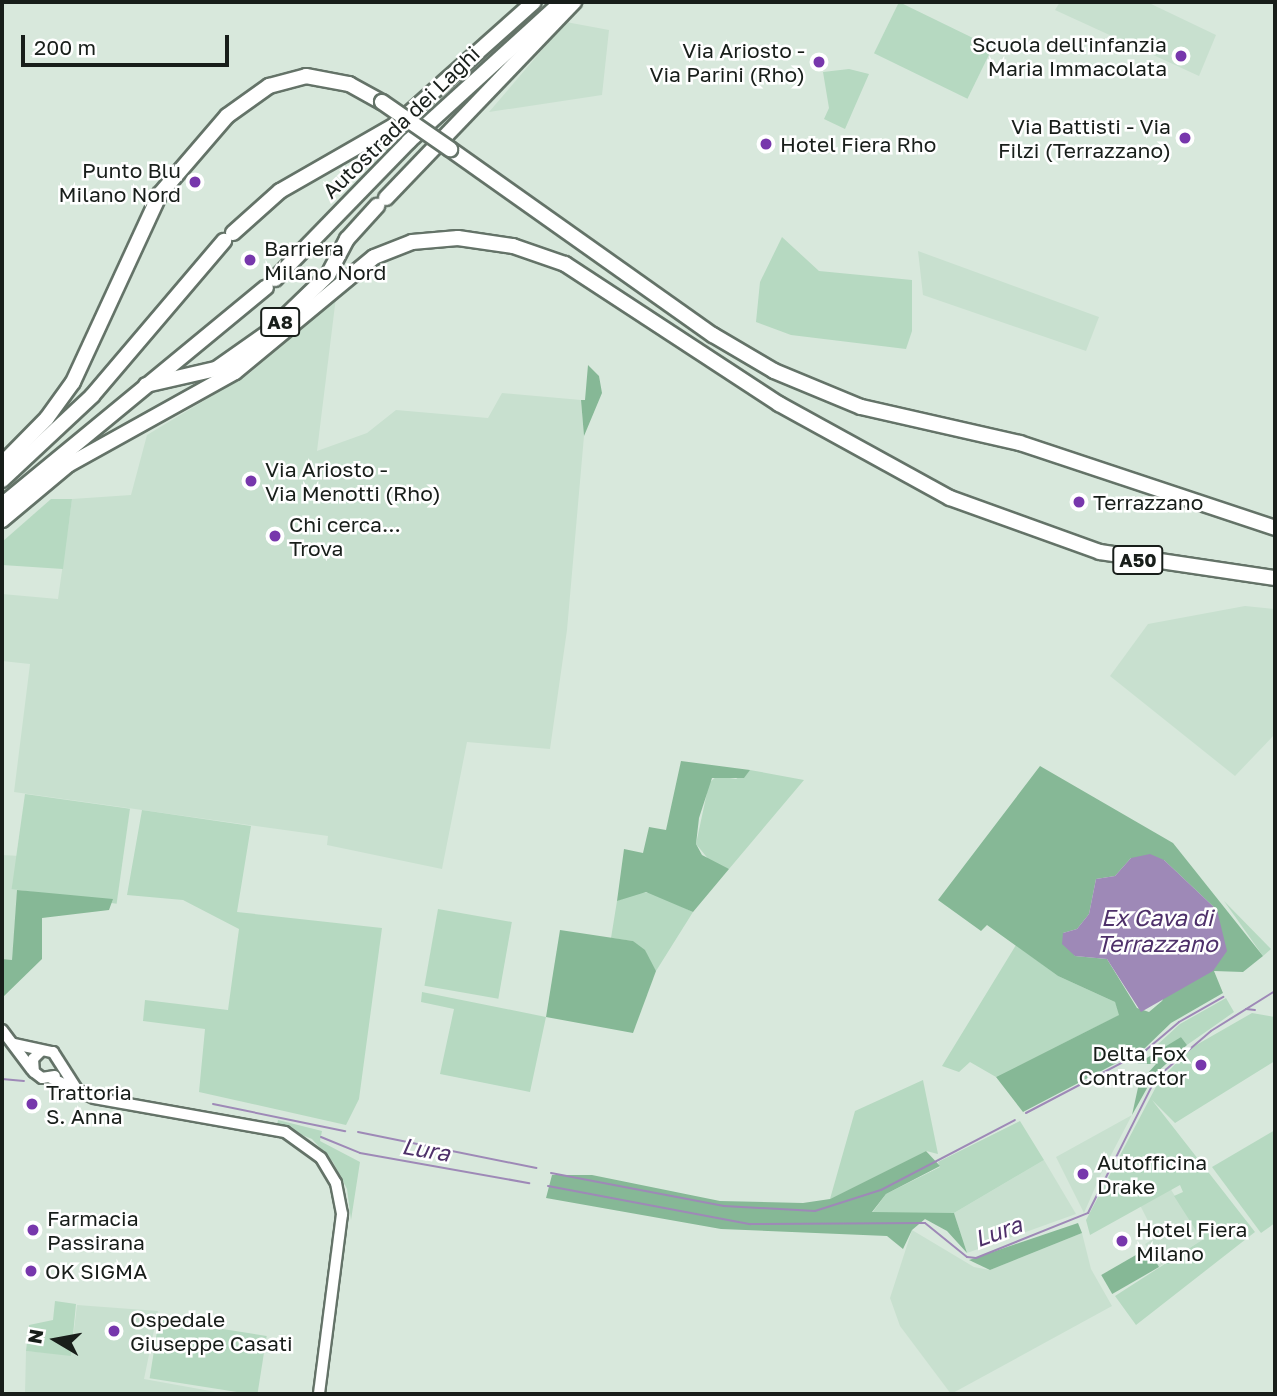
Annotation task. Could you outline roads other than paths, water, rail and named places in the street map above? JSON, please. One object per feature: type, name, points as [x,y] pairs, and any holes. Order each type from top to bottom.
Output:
[{"type":"highway","name":"Autostrada dei Laghi","points":[[2,480],[92,396],[228,237],[280,191],[397,124],[534,2]]},
{"type":"highway","name":"Autostrada dei Laghi","points":[[2,505],[271,283],[409,141],[562,2]]},
{"type":"highway","name":"A8","points":[[145,385],[216,369],[270,331],[328,275],[347,239],[381,202],[574,2]]},
{"type":"highway","points":[[2,464],[73,382],[155,203],[227,116],[269,86],[306,76],[349,83],[382,102],[607,262],[745,355],[825,394],[1093,466],[1275,528]]},
{"type":"highway","name":"A50","points":[[2,520],[76,460],[236,372],[344,278],[386,251],[427,240],[471,239],[525,249],[575,270],[779,404],[950,498],[1068,542],[1117,556],[1275,578]]},
{"type":"street","points":[[2,1030],[33,1070],[78,1091],[276,1130],[312,1156],[326,1176],[339,1238],[319,1394]]},
{"type":"street","points":[[14,1044],[53,1052],[78,1091]]},
{"type":"street","points":[[33,1070],[33,1059],[41,1051]]},
{"type":"street","points":[[51,1078],[60,1063]]},
{"type":"water","name":"Ex Cava di Terrazzano","points":[[1150,854],[1164,860],[1217,910],[1227,951],[1213,971],[1141,1012],[1107,959],[1075,956],[1062,944],[1063,933],[1077,929],[1089,914],[1096,879],[1115,876],[1131,858]]},
{"type":"waterway","name":"Lura","points":[[548,1186],[750,1224],[925,1223],[967,1257],[976,1258],[1088,1213],[1156,1078],[1211,1031],[1275,991]]},
{"type":"waterway","points":[[1026,1113],[1146,1050],[1179,1022],[1223,997]]},
{"type":"waterway","name":"Lura","points":[[1246,1009],[1255,1010]]},
{"type":"waterway","points":[[2,1079],[24,1081]]},
{"type":"waterway","points":[[213,1104],[345,1131]]},
{"type":"waterway","points":[[551,1173],[724,1206],[815,1211],[881,1190],[1015,1120]]},
{"type":"waterway","points":[[358,1132],[536,1168]]},
{"type":"waterway","name":"Lura","points":[[321,1137],[360,1153],[529,1183]]},
{"type":"place","name":"Scuola dell'infanzia Maria Immacolata","points":[[1181,56]]},
{"type":"place","name":"Via Ariosto - Via Parini (Rho)","points":[[819,62]]},
{"type":"place","name":"Via Battisti - Via Filzi (Terrazzano)","points":[[1185,138]]},
{"type":"place","name":"Hotel Fiera Rho","points":[[766,144]]},
{"type":"place","name":"Punto Blu Milano Nord","points":[[195,182]]},
{"type":"place","name":"Barriera Milano Nord","points":[[250,260]]},
{"type":"place","name":"Via Ariosto - Via Menotti (Rho)","points":[[251,481]]},
{"type":"place","name":"Terrazzano","points":[[1079,502]]},
{"type":"place","name":"Chi cerca... Trova","points":[[275,536]]},
{"type":"place","name":"Delta Fox Contractor","points":[[1201,1065]]},
{"type":"place","name":"Trattoria S. Anna","points":[[32,1104]]},
{"type":"place","name":"Autofficina Drake","points":[[1083,1174]]},
{"type":"place","name":"Farmacia Passirana","points":[[33,1230]]},
{"type":"place","name":"Hotel Fiera Milano","points":[[1122,1241]]},
{"type":"place","name":"OK SIGMA","points":[[31,1271]]},
{"type":"place","name":"Ospedale Giuseppe Casati","points":[[114,1331]]}]
